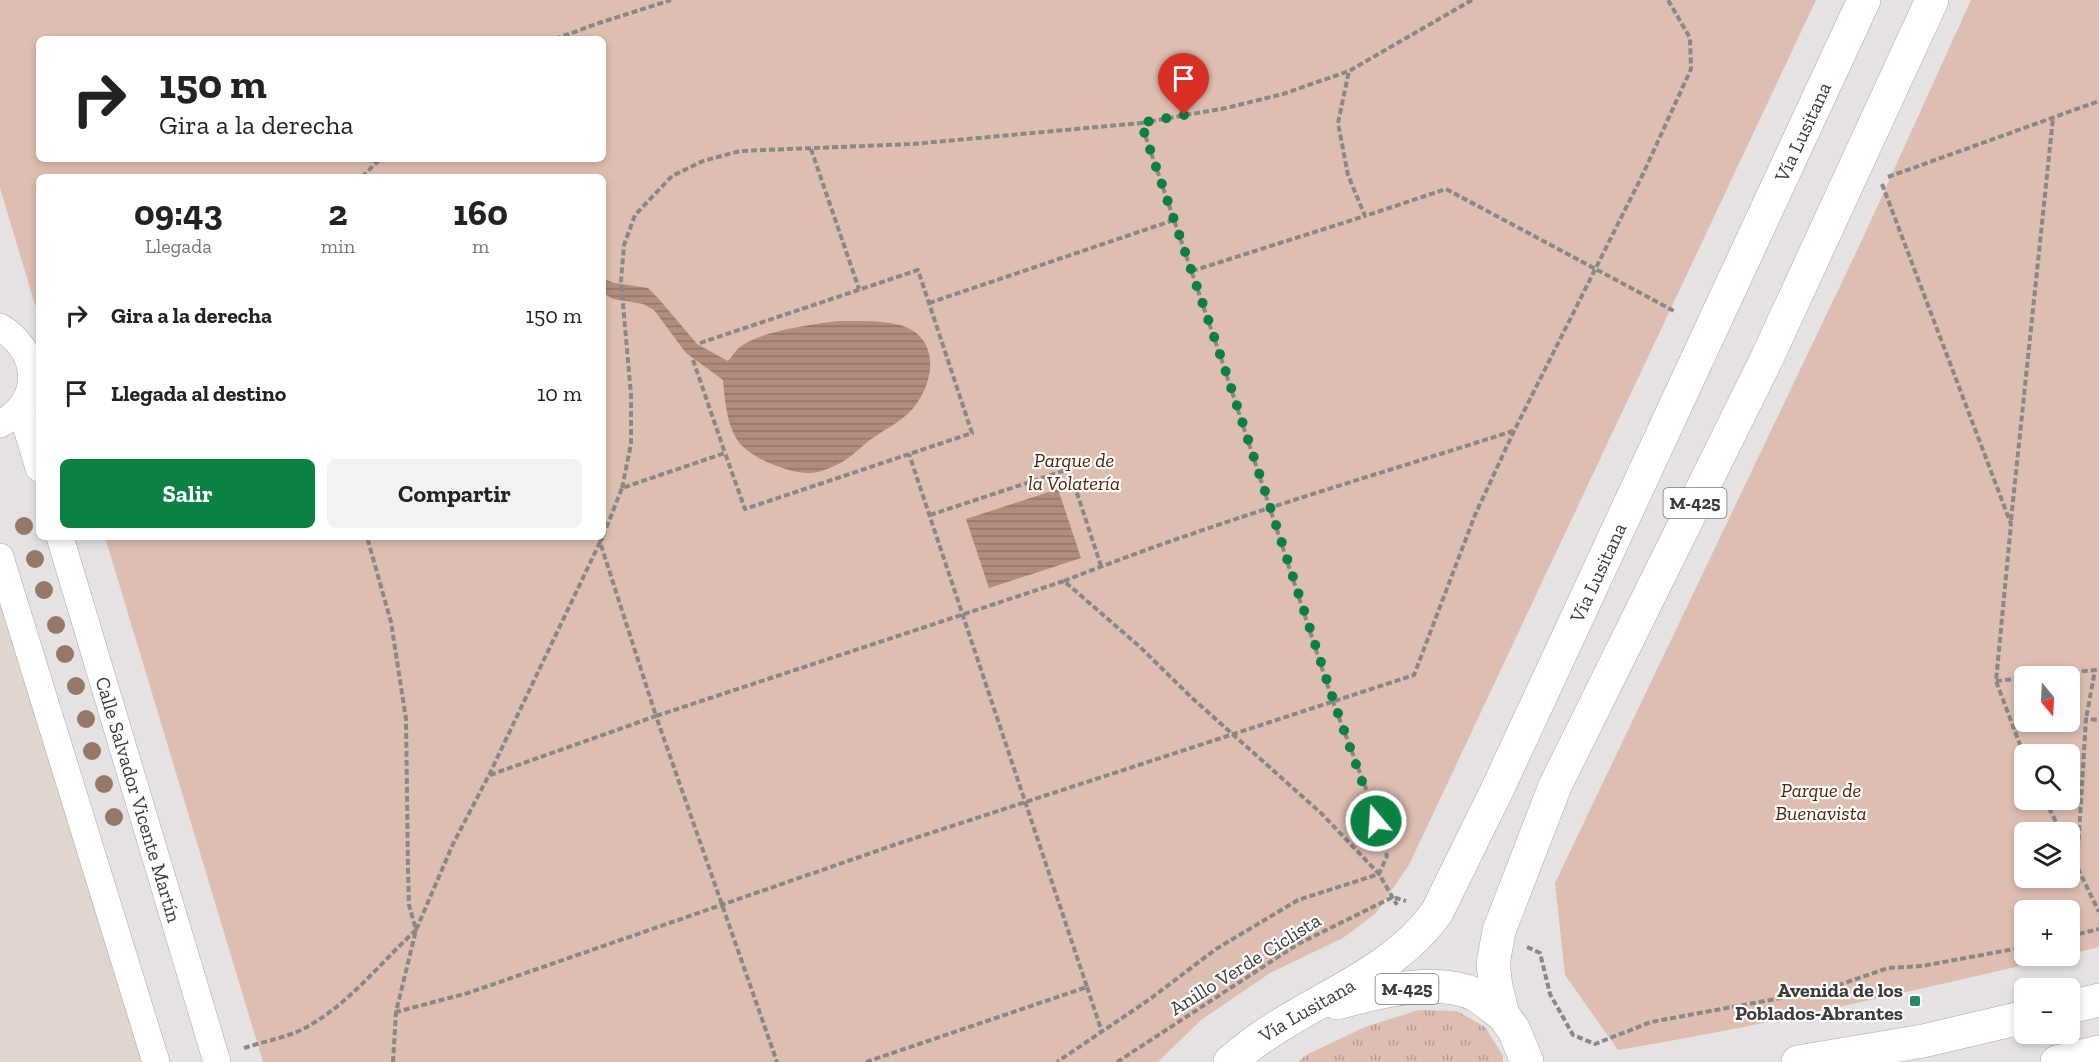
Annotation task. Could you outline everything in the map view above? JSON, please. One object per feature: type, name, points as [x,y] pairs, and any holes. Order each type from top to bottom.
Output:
[{"type":"main road","name":"Vía Lusitana","points":[[1230,1062],[1260,1038],[1393,958],[1425,929],[1437,912],[1497,790],[1864,0]]},
{"type":"main road","name":"M-425","points":[[1503,1015],[1493,964],[1499,931],[1556,786],[1767,358],[1932,0]]},
{"type":"main road","name":"M-425","points":[[1306,1011],[1371,994],[1432,986],[1458,989],[1477,996],[1503,1015],[1514,1030],[1527,1062]]},
{"type":"main road","points":[[2080,1005],[2099,1000]]},
{"type":"main road","points":[[1798,1062],[1923,1041],[2014,1020]]},
{"type":"main road","points":[[2057,1062],[2099,1052]]},
{"type":"street","points":[[0,327],[12,334],[23,346],[30,362],[32,378],[29,394],[10,416],[36,463]]},
{"type":"street","name":"Calle Salvador Vicente Martín","points":[[61,540],[217,1062]]},
{"type":"street","points":[[0,557],[156,1062]]},
{"type":"path","points":[[564,36],[671,0]]},
{"type":"path","points":[[606,528],[622,488],[631,444],[631,395],[622,310],[621,281],[624,244],[635,215],[672,176],[703,161],[740,151],[913,144],[1141,123],[1226,108],[1283,94],[1349,71],[1472,0]]},
{"type":"path","points":[[396,1012],[468,993],[894,845],[1414,675],[1475,515],[1514,431],[1643,174],[1691,69],[1690,38],[1668,0]]},
{"type":"path","points":[[1349,71],[1338,123],[1348,175],[1365,216]]},
{"type":"path","points":[[2011,524],[1880,179],[2099,101]]},
{"type":"path","points":[[2019,744],[1996,681],[2053,118]]},
{"type":"path","points":[[1057,1062],[1150,999],[1216,949],[1298,900],[1379,873],[1387,856],[1141,123]]},
{"type":"path","points":[[811,149],[859,289]]},
{"type":"path","points":[[365,174],[377,162]]},
{"type":"path","points":[[1192,271],[1446,189],[1676,312]]},
{"type":"path","points":[[929,303],[1174,220]]},
{"type":"path","points":[[693,360],[745,509],[972,434],[918,270],[697,344]]},
{"type":"path","points":[[489,775],[656,716],[1064,581],[1101,566],[1271,508],[1514,431]]},
{"type":"path","points":[[622,488],[725,453]]},
{"type":"path","points":[[909,454],[1102,1032]]},
{"type":"path","points":[[930,515],[1069,469],[1101,566]]},
{"type":"path","points":[[368,540],[391,622],[406,719],[408,870],[410,905],[416,930]]},
{"type":"path","points":[[600,542],[656,716],[777,1062]]},
{"type":"path","points":[[393,1062],[396,1012],[416,930],[453,843],[489,775],[600,542]]},
{"type":"path","points":[[1064,581],[1139,646],[1192,698],[1321,813],[1379,873],[1397,905]]},
{"type":"path","points":[[2080,670],[2097,668],[2086,719],[2080,822]]},
{"type":"path","points":[[1996,681],[2014,679]]},
{"type":"path","points":[[2086,719],[2099,720]]},
{"type":"path","points":[[2080,873],[2099,912]]},
{"type":"path","name":"Anillo Verde Ciclista","points":[[1117,1062],[1298,944],[1393,897]]},
{"type":"path","points":[[2080,934],[2099,929]]},
{"type":"path","points":[[243,1049],[300,1030],[331,1011],[359,987],[416,930]]},
{"type":"path","points":[[1525,946],[1540,954],[1550,994],[1573,1035],[1595,1044],[1651,1022],[1824,990],[1888,968],[1922,966],[2014,949]]},
{"type":"path","points":[[866,1062],[1088,987]]},
{"type":"shaded area","points":[[606,280],[648,288],[697,344],[728,361],[738,349],[748,342],[788,329],[840,321],[893,323],[912,330],[927,347],[930,358],[928,381],[917,403],[907,414],[844,461],[812,473],[781,468],[759,458],[741,445],[728,417],[723,380],[686,353],[654,310],[643,304],[613,299],[606,295]]},
{"type":"shaded area","points":[[1058,489],[1081,558],[989,588],[966,519]]},
{"type":"shaded area","points":[[0,557],[156,1062],[0,1062]]},
{"type":"green space","name":"Parque de la Volatería","points":[[0,0],[1816,0],[1409,865],[1375,914],[1343,938],[1270,973],[1201,1020],[1158,1062],[263,1062],[106,540],[606,540],[606,174],[36,174],[36,308],[0,188]]},
{"type":"green space","name":"Parque de Buenavista","points":[[1971,0],[2099,0],[2099,947],[2080,952],[2080,900],[2014,900],[2014,966],[2019,966],[1786,1018],[1618,1050],[1565,975],[1555,883],[1862,240]]},
{"type":"green space","points":[[1419,1010],[1457,1011],[1485,1027],[1503,1056],[1503,1062],[1298,1062],[1306,1055],[1365,1027]]},
{"type":"place","name":"Avenida de los Poblados-Abrantes","points":[[1915,1001]]},
{"type":"route","points":[[1184,115],[1141,123],[1223,363],[1334,702],[1376,821]]}]
